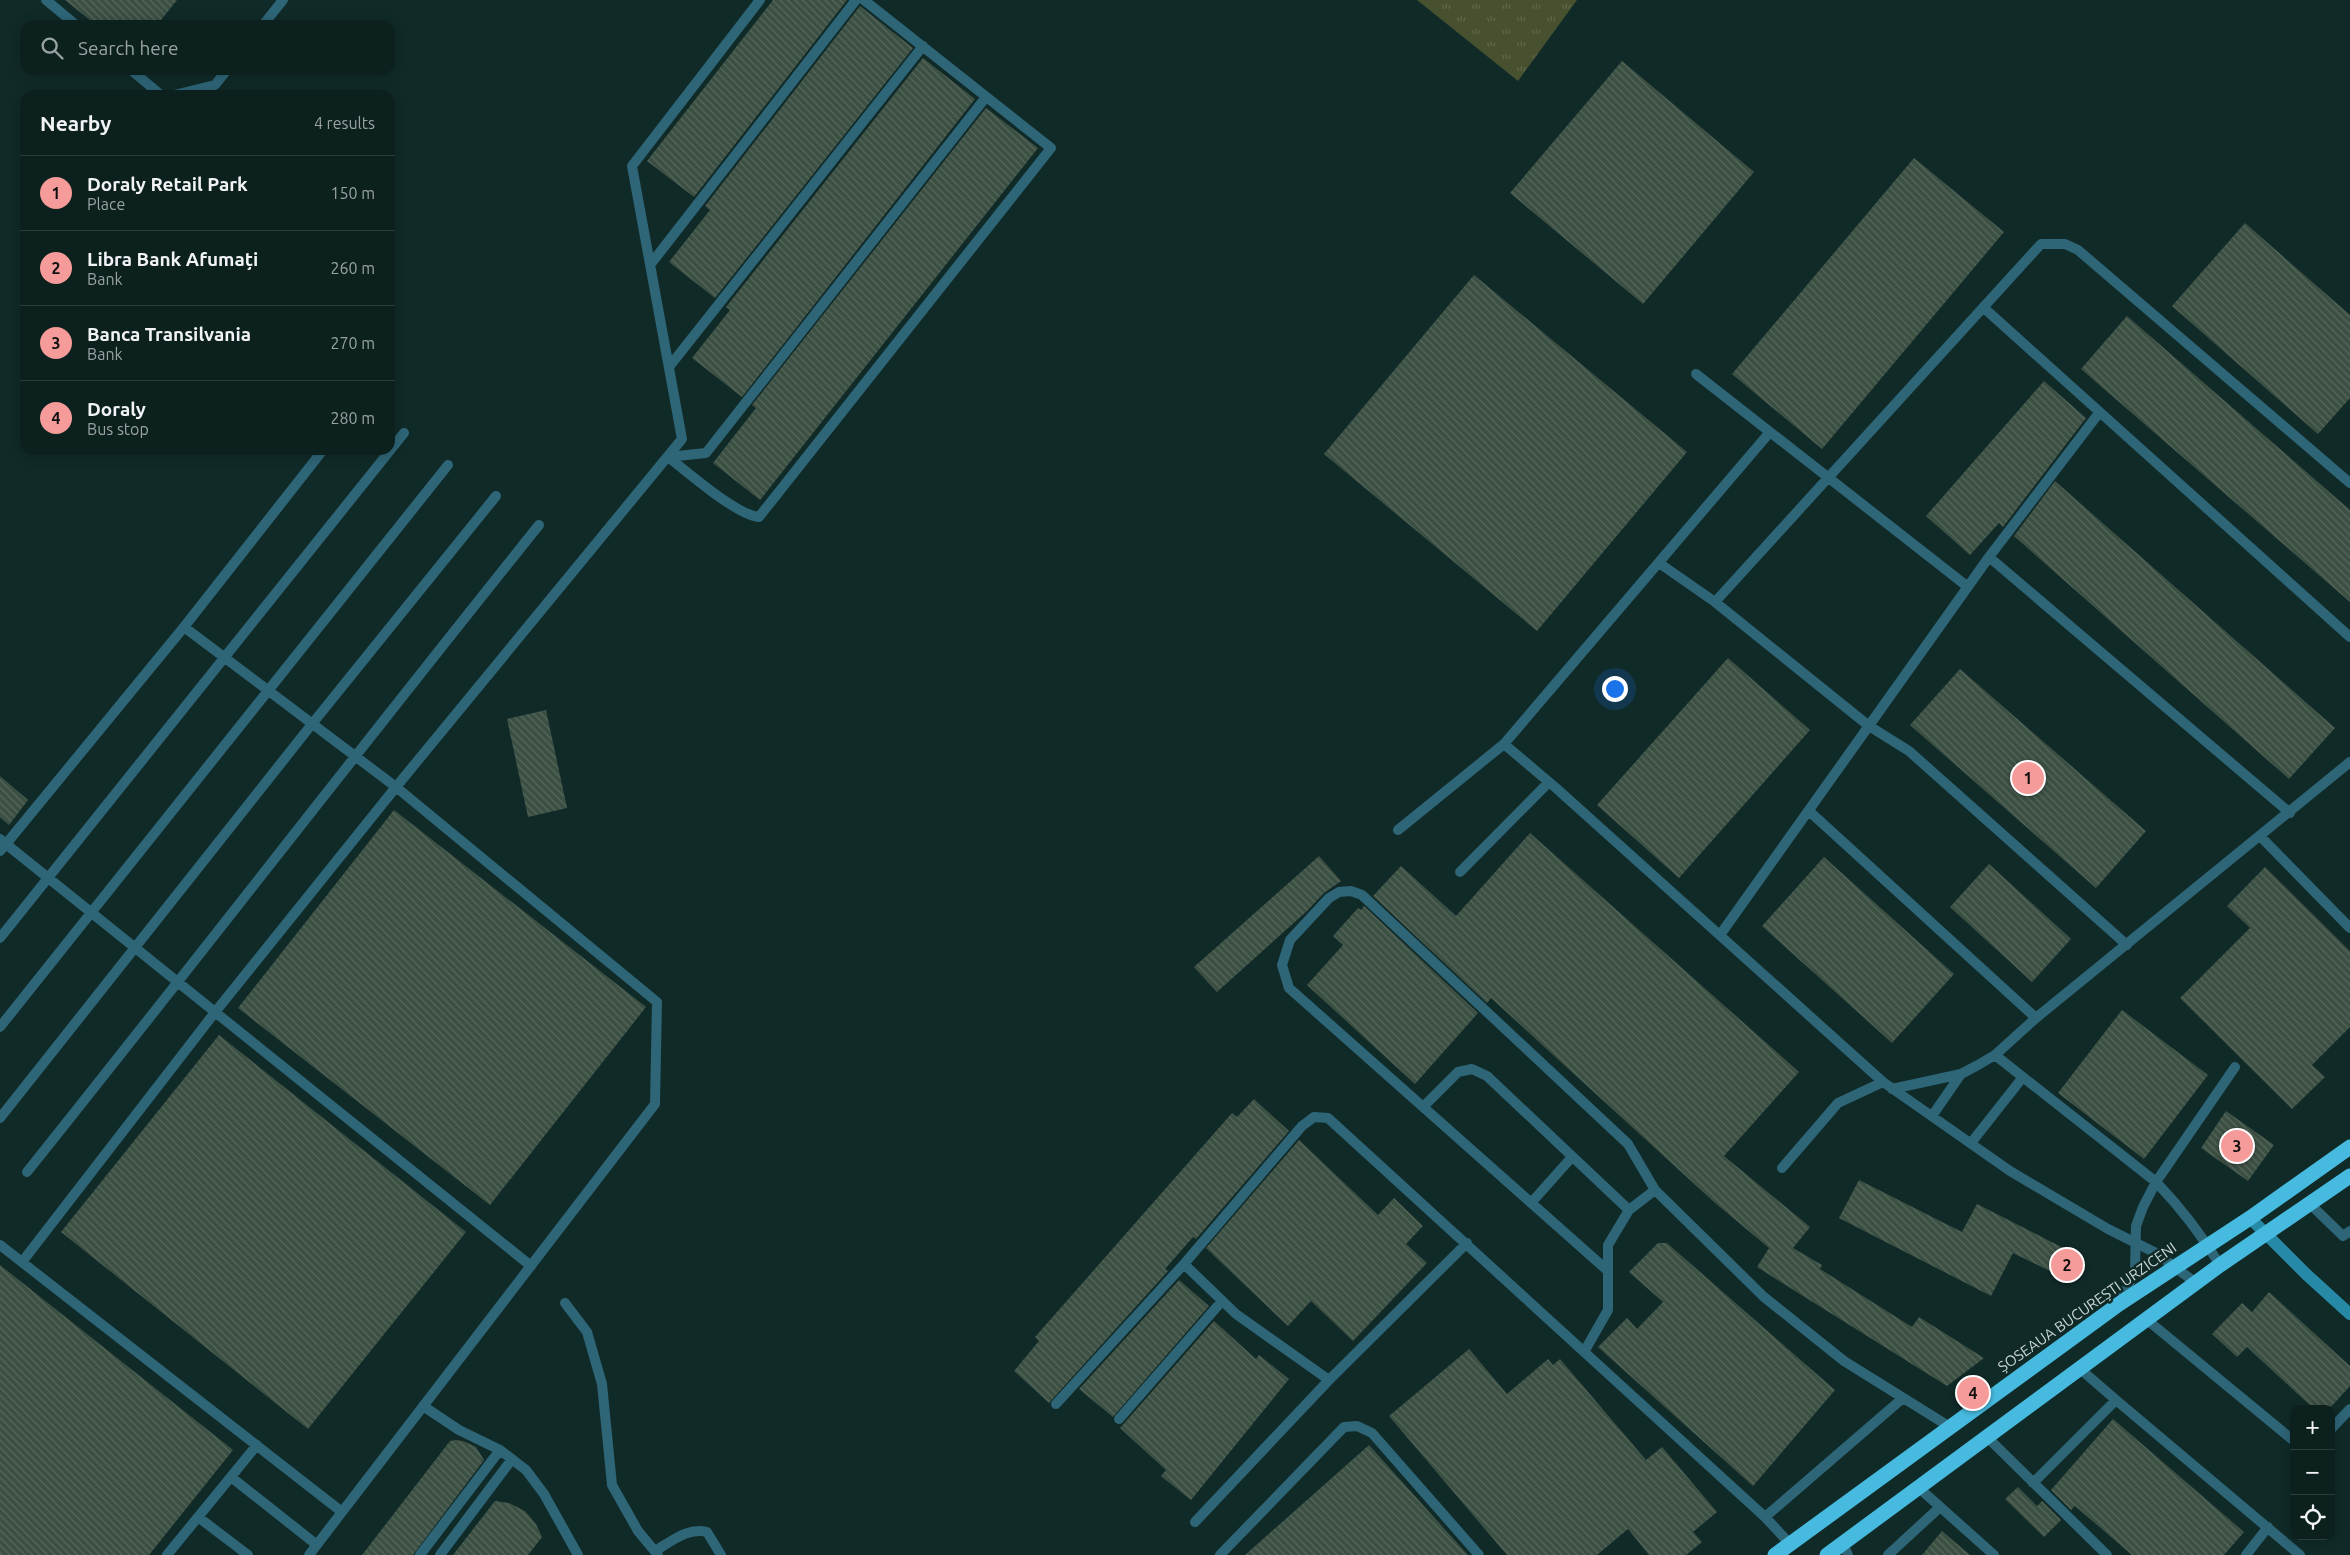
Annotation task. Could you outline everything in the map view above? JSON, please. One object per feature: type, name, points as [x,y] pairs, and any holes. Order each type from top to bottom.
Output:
[{"type":"highway","name":"ȘOSEAUA BUCUREȘTI URZICENI","points":[[1775,1555],[2119,1304],[2250,1218],[2350,1147]]},
{"type":"highway","points":[[1828,1555],[1846,1550],[1919,1488],[1986,1436],[2220,1265],[2350,1176]]},
{"type":"street","points":[[2250,1218],[2306,1274],[2350,1314]]},
{"type":"lane","points":[[46,0],[70,20]]},
{"type":"lane","points":[[268,20],[284,0]]},
{"type":"lane","points":[[22,1262],[216,1011],[396,788],[682,440],[632,166],[760,0]]},
{"type":"lane","points":[[650,265],[856,0]]},
{"type":"lane","points":[[668,457],[725,500],[751,516],[760,517],[1051,148],[864,0]]},
{"type":"lane","points":[[669,367],[923,46]]},
{"type":"lane","points":[[137,75],[155,90]]},
{"type":"lane","points":[[194,90],[215,85],[223,75]]},
{"type":"lane","points":[[668,457],[706,453],[986,97]]},
{"type":"lane","points":[[1716,602],[1830,479],[2041,244],[2065,244],[2085,257],[2350,483]]},
{"type":"lane","points":[[1984,308],[2350,638]]},
{"type":"lane","points":[[1696,374],[1968,587]]},
{"type":"lane","points":[[1720,935],[1989,557],[2099,413]]},
{"type":"lane","points":[[1398,830],[1504,744],[1770,432]]},
{"type":"lane","points":[[395,444],[404,433]]},
{"type":"lane","points":[[319,455],[184,627],[2,844],[49,878],[216,1011],[531,1266]]},
{"type":"lane","points":[[0,938],[386,455]]},
{"type":"lane","points":[[0,1027],[448,465]]},
{"type":"lane","points":[[0,1118],[134,947],[496,496]]},
{"type":"lane","points":[[27,1172],[179,983],[354,756],[539,525]]},
{"type":"lane","points":[[1989,557],[2290,813]]},
{"type":"lane","points":[[1658,562],[1716,602],[1869,726],[1909,751],[2126,945]]},
{"type":"lane","points":[[184,627],[396,788],[657,1002],[655,1104],[309,1555]]},
{"type":"lane","points":[[1504,744],[1550,782],[1883,1082],[2010,1171],[2108,1229],[2136,1242],[2175,1266],[2196,1283]]},
{"type":"lane","points":[[1892,1089],[1961,1074],[1995,1055],[2036,1018],[2290,813],[2350,762]]},
{"type":"lane","points":[[1460,872],[1550,782]]},
{"type":"lane","points":[[1808,811],[2036,1018]]},
{"type":"lane","points":[[2260,836],[2350,928]]},
{"type":"lane","points":[[1608,1271],[1290,988],[1284,977],[1282,965],[1290,940],[1329,898],[1339,892],[1351,891],[1362,895],[1628,1144],[1655,1190],[1764,1297],[1844,1361],[1950,1427]]},
{"type":"lane","points":[[1995,1055],[2156,1182],[2178,1205],[2208,1245],[2220,1265]]},
{"type":"lane","points":[[2119,1304],[2134,1271],[2136,1226],[2143,1207],[2156,1182],[2235,1067]]},
{"type":"lane","points":[[1424,1107],[1458,1072],[1472,1069],[1487,1076],[1629,1210]]},
{"type":"lane","points":[[1932,1116],[1961,1074]]},
{"type":"lane","points":[[1971,1143],[2023,1077]]},
{"type":"lane","points":[[1782,1168],[1838,1104],[1883,1082]]},
{"type":"lane","points":[[1056,1404],[1184,1264],[1302,1126],[1314,1117],[1328,1118],[1765,1517],[1790,1544]]},
{"type":"lane","points":[[1531,1203],[1572,1156]]},
{"type":"lane","points":[[1584,1352],[1608,1310],[1608,1245],[1629,1210],[1655,1190]]},
{"type":"lane","points":[[2310,1204],[2343,1236],[2350,1231]]},
{"type":"lane","points":[[1195,1522],[1329,1380],[1467,1243]]},
{"type":"lane","points":[[0,1245],[342,1512]]},
{"type":"lane","points":[[1184,1264],[1236,1314],[1329,1380]]},
{"type":"lane","points":[[1119,1418],[1222,1301]]},
{"type":"lane","points":[[565,1302],[588,1332],[602,1384],[612,1485],[638,1531],[656,1553],[688,1532],[698,1530],[707,1532],[721,1555]]},
{"type":"lane","points":[[2146,1318],[2290,1438]]},
{"type":"lane","points":[[2079,1368],[2300,1555]]},
{"type":"lane","points":[[1765,1517],[1903,1398]]},
{"type":"lane","points":[[2034,1483],[2116,1400]]},
{"type":"lane","points":[[423,1406],[458,1430],[500,1450],[536,1481],[573,1552]]},
{"type":"lane","points":[[2335,1425],[2350,1408]]},
{"type":"lane","points":[[1220,1555],[1344,1428],[1357,1426],[1372,1433],[1478,1555]]},
{"type":"lane","points":[[1986,1436],[2107,1555]]},
{"type":"lane","points":[[167,1555],[257,1445]]},
{"type":"lane","points":[[420,1555],[500,1450]]},
{"type":"lane","points":[[440,1555],[512,1459]]},
{"type":"lane","points":[[231,1477],[317,1545]]},
{"type":"lane","points":[[1919,1488],[1939,1508],[1994,1555]]},
{"type":"lane","points":[[1888,1555],[1939,1508]]},
{"type":"lane","points":[[198,1517],[248,1555]]},
{"type":"lane","points":[[2246,1555],[2268,1528]]},
{"type":"green space","points":[[1417,0],[1577,0],[1518,81]]},
{"type":"building","points":[[65,0],[177,0],[161,20],[90,20]]},
{"type":"building","points":[[773,0],[847,0],[694,197],[647,161]]},
{"type":"building","points":[[860,6],[913,48],[715,298],[669,262],[710,210],[705,206]]},
{"type":"building","points":[[923,58],[975,99],[742,397],[692,358],[730,310],[726,307]]},
{"type":"building","points":[[1622,61],[1754,172],[1643,304],[1510,193]]},
{"type":"building","points":[[986,108],[1038,148],[760,500],[713,463],[756,408],[752,405]]},
{"type":"building","points":[[1914,158],[2004,232],[1822,449],[1732,374]]},
{"type":"building","points":[[2245,223],[2350,315],[2350,398],[2318,434],[2172,306]]},
{"type":"building","points":[[1474,275],[1687,452],[1537,631],[1324,454]]},
{"type":"building","points":[[2127,316],[2350,510],[2350,602],[2081,369]]},
{"type":"building","points":[[2044,381],[2086,418],[2003,527],[1999,523],[1970,555],[1926,516]]},
{"type":"building","points":[[2055,481],[2335,728],[2289,779],[2014,536]]},
{"type":"building","points":[[1728,658],[1810,730],[1679,878],[1597,805]]},
{"type":"building","points":[[1960,669],[2146,831],[2096,888],[1910,725]]},
{"type":"building","points":[[546,710],[567,808],[528,817],[507,719]]},
{"type":"building","points":[[0,776],[28,800],[9,825],[0,817]]},
{"type":"building","points":[[394,810],[646,1007],[490,1205],[238,1008]]},
{"type":"building","points":[[1530,833],[1799,1072],[1724,1156],[1810,1227],[1793,1248],[1822,1265],[1820,1269],[1912,1327],[1919,1317],[1984,1358],[1947,1386],[1757,1267],[1769,1248],[1714,1202],[1491,998],[1487,1003],[1373,896],[1401,866],[1456,916]]},
{"type":"building","points":[[1319,856],[1341,881],[1324,893],[1307,911],[1217,992],[1194,967]]},
{"type":"building","points":[[1824,857],[1954,974],[1892,1043],[1762,926]]},
{"type":"building","points":[[1989,864],[2071,939],[2032,982],[1950,907]]},
{"type":"building","points":[[2265,867],[2350,951],[2350,1027],[2312,1065],[2325,1077],[2292,1109],[2180,998],[2250,928],[2227,906]]},
{"type":"building","points":[[1364,906],[1478,1013],[1415,1084],[1307,985],[1343,945],[1333,936],[1358,908],[1361,910]]},
{"type":"building","points":[[2122,1010],[2208,1075],[2144,1159],[2058,1093]]},
{"type":"building","points":[[219,1035],[466,1232],[308,1429],[61,1232]]},
{"type":"building","points":[[1254,1099],[1289,1131],[1196,1239],[1193,1237],[1165,1269],[1168,1271],[1049,1403],[1014,1371],[1039,1341],[1035,1337],[1232,1113],[1237,1117]]},
{"type":"building","points":[[2226,1111],[2274,1145],[2248,1181],[2201,1148]]},
{"type":"building","points":[[1299,1140],[1378,1215],[1394,1198],[1423,1226],[1406,1244],[1427,1263],[1353,1341],[1311,1301],[1288,1326],[1206,1248]]},
{"type":"building","points":[[1859,1180],[1962,1232],[1977,1204],[2079,1256],[2068,1280],[2013,1253],[1991,1296],[1839,1218]]},
{"type":"building","points":[[1658,1243],[1667,1243],[1835,1390],[1753,1486],[1598,1347],[1627,1318],[1637,1329],[1663,1302],[1629,1272]]},
{"type":"building","points":[[0,1265],[233,1450],[149,1555],[0,1555]]},
{"type":"building","points":[[1179,1280],[1209,1306],[1113,1417],[1079,1389]]},
{"type":"building","points":[[2269,1292],[2350,1366],[2350,1386],[2333,1405],[2310,1405],[2247,1347],[2237,1357],[2212,1334],[2242,1303],[2252,1312]]},
{"type":"building","points":[[1214,1321],[1256,1359],[1259,1355],[1289,1379],[1191,1500],[1161,1476],[1166,1470],[1120,1428]]},
{"type":"building","points":[[1469,1349],[1507,1394],[1548,1359],[1553,1365],[1560,1359],[1646,1460],[1662,1447],[1717,1512],[1693,1532],[1702,1542],[1686,1555],[1649,1555],[1628,1529],[1597,1555],[1507,1555],[1389,1416]]},
{"type":"building","points":[[2113,1419],[2244,1532],[2224,1555],[2132,1555],[2075,1506],[2071,1510],[2051,1490]]},
{"type":"building","points":[[450,1441],[463,1441],[476,1447],[484,1460],[413,1555],[362,1555]]},
{"type":"building","points":[[1369,1445],[1468,1555],[1245,1555]]},
{"type":"building","points":[[2018,1487],[2037,1506],[2042,1501],[2061,1520],[2044,1537],[2005,1499]]},
{"type":"building","points":[[495,1501],[509,1503],[525,1511],[536,1524],[542,1537],[528,1555],[453,1555]]},
{"type":"building","points":[[1942,1531],[1970,1555],[1922,1555]]},
{"type":"place","name":"Doraly Retail Park","points":[[2028,778]]},
{"type":"place","name":"Banca Transilvania","points":[[2237,1146]]},
{"type":"place","name":"Libra Bank Afumați","points":[[2067,1265]]},
{"type":"place","name":"Doraly","points":[[1973,1393]]}]
